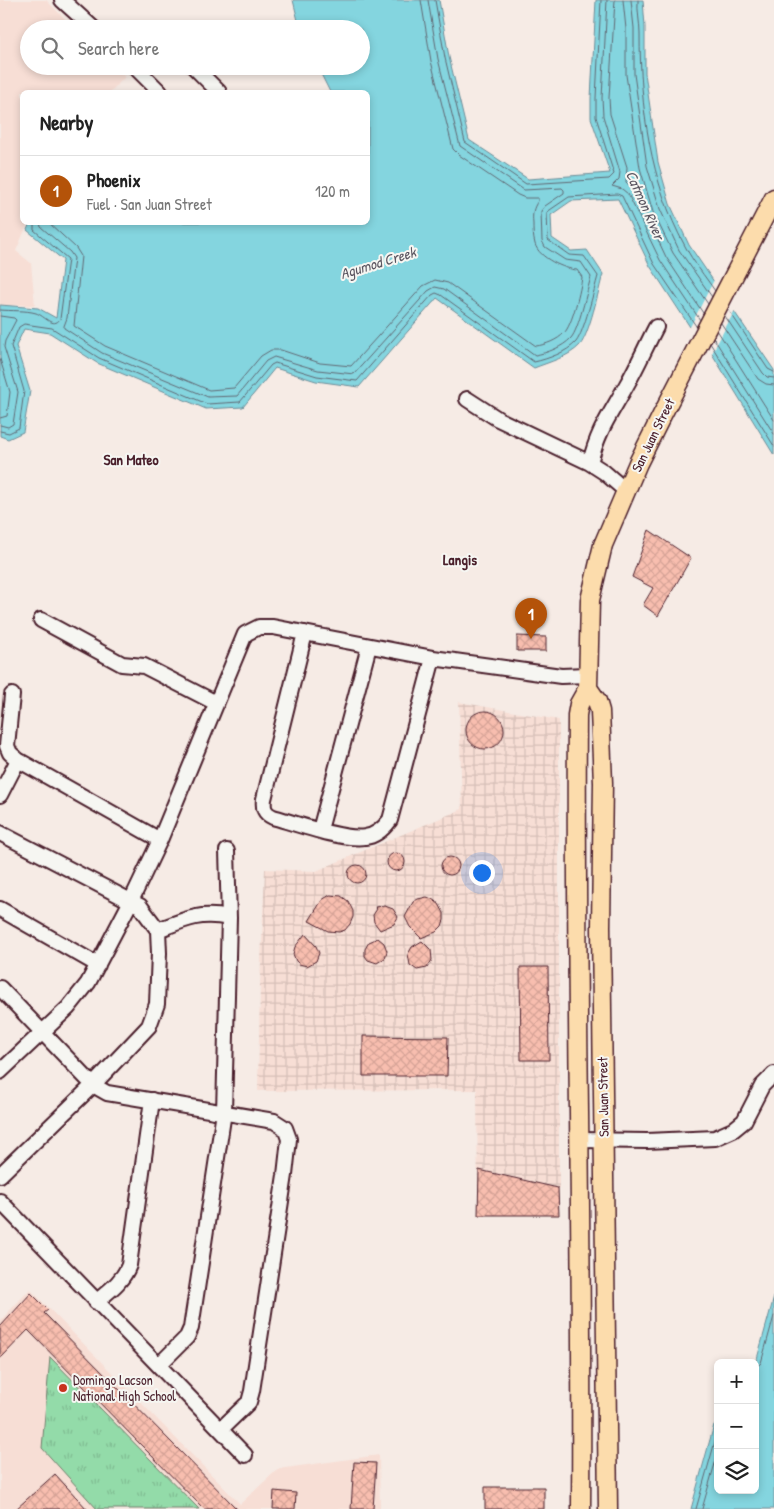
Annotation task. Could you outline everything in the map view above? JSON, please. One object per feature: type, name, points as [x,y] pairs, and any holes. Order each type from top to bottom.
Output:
[{"type":"main road","name":"San Juan Street","points":[[581,1509],[582,1350],[578,1140],[577,715],[579,704],[588,682],[590,600],[603,544],[638,463],[774,198]]},
{"type":"main road","name":"San Juan Street","points":[[588,682],[600,711],[603,783],[601,926],[608,1509]]},
{"type":"street","points":[[62,0],[84,20]]},
{"type":"street","points":[[143,75],[158,90]]},
{"type":"street","points":[[202,75],[217,90]]},
{"type":"street","points":[[590,463],[594,444],[600,430],[628,384],[656,327]]},
{"type":"street","points":[[467,399],[498,419],[590,463],[626,491]]},
{"type":"street","points":[[41,620],[122,664],[144,666],[216,703]]},
{"type":"street","points":[[0,1072],[79,996],[98,964],[160,840],[245,634],[253,629],[265,626],[433,658],[562,676],[588,682]]},
{"type":"street","points":[[305,634],[263,804],[264,810],[273,817],[344,836],[367,837],[386,826],[390,820],[433,658]]},
{"type":"street","points":[[320,830],[368,646]]},
{"type":"street","points":[[12,695],[7,746],[10,753],[18,760],[160,840]]},
{"type":"street","points":[[0,795],[18,760]]},
{"type":"street","points":[[0,833],[140,906],[158,930],[157,1004],[144,1033],[0,1175]]},
{"type":"street","points":[[159,1365],[187,1337],[191,1328],[224,1112],[229,918],[227,851]]},
{"type":"street","points":[[0,909],[98,964]]},
{"type":"street","points":[[158,930],[198,916],[213,915],[229,918]]},
{"type":"street","points":[[0,988],[93,1085],[107,1093],[274,1121],[285,1128],[289,1139],[285,1175],[252,1392],[249,1402],[221,1429]]},
{"type":"street","points":[[578,1140],[647,1141],[715,1138],[733,1130],[744,1120],[762,1086],[774,1074]]},
{"type":"street","points":[[96,1302],[126,1274],[130,1265],[152,1100]]},
{"type":"street","points":[[0,1201],[245,1456]]},
{"type":"shaded area","points":[[0,0],[46,0],[66,20],[20,20],[20,75],[123,75],[125,77],[112,90],[20,90],[20,225],[27,225],[16,251],[31,263],[35,305],[0,305]]},
{"type":"shaded area","points":[[459,702],[559,720],[559,1215],[478,1215],[477,1090],[258,1091],[265,869],[316,871],[462,809]]},
{"type":"shaded area","name":"Domingo Lacson National High School","points":[[30,1289],[240,1504],[278,1469],[379,1455],[380,1509],[0,1509],[0,1321]]},
{"type":"green space","points":[[50,1357],[199,1509],[97,1509],[42,1448]]},
{"type":"water","points":[[293,0],[439,0],[449,57],[469,140],[528,179],[610,173],[591,118],[596,0],[643,0],[645,73],[658,162],[670,204],[689,245],[774,370],[774,455],[709,349],[690,327],[650,266],[618,199],[571,201],[551,215],[552,238],[571,251],[587,250],[603,274],[587,332],[580,345],[565,356],[534,368],[437,298],[359,387],[316,381],[275,368],[243,407],[206,409],[97,363],[50,333],[24,329],[16,346],[30,391],[23,432],[8,439],[0,436],[0,305],[38,308],[56,318],[63,260],[27,230],[29,225],[370,225],[370,90],[329,90],[322,75],[370,75],[370,20],[298,20]]},
{"type":"water","points":[[774,1297],[774,1509],[691,1509],[714,1425],[714,1494],[759,1494],[759,1359],[757,1359]]},
{"type":"pier","points":[[715,278],[736,308],[710,357],[689,329]]},
{"type":"building","points":[[649,530],[691,558],[658,616],[643,605],[653,588],[632,577]]},
{"type":"building","points":[[517,636],[546,637],[546,651],[517,651]]},
{"type":"building","points":[[485,711],[498,717],[504,730],[498,743],[485,749],[472,743],[466,730],[472,717]]},
{"type":"building","points":[[396,853],[402,856],[405,862],[402,868],[396,871],[390,868],[387,862],[390,856]]},
{"type":"building","points":[[450,857],[456,860],[459,866],[456,872],[450,875],[444,872],[441,866],[444,860]]},
{"type":"building","points":[[357,865],[363,868],[366,874],[363,880],[357,883],[351,880],[348,874],[351,868]]},
{"type":"building","points":[[330,895],[341,896],[348,901],[353,911],[350,924],[345,930],[339,932],[328,931],[309,921],[322,900]]},
{"type":"building","points":[[427,897],[439,904],[444,913],[444,920],[442,926],[436,932],[421,938],[410,927],[405,917],[413,902]]},
{"type":"building","points":[[385,906],[393,909],[398,917],[394,924],[380,930],[374,922],[373,915],[377,909],[375,907]]},
{"type":"building","points":[[305,934],[316,946],[319,953],[316,961],[307,966],[299,964],[293,954],[295,947]]},
{"type":"building","points":[[378,938],[384,943],[387,951],[385,958],[377,963],[368,960],[365,956],[365,949],[369,942]]},
{"type":"building","points":[[422,941],[431,950],[432,960],[427,968],[417,970],[410,965],[408,954],[412,947]]},
{"type":"building","points":[[520,967],[548,967],[549,1060],[521,1060]]},
{"type":"building","points":[[363,1036],[448,1037],[447,1076],[363,1076]]},
{"type":"building","points":[[479,1170],[558,1188],[559,1215],[478,1215]]},
{"type":"building","points":[[31,1293],[48,1310],[44,1313],[237,1509],[204,1509],[28,1330],[0,1359],[0,1327]]},
{"type":"building","points":[[354,1462],[376,1463],[373,1509],[351,1509]]},
{"type":"building","points":[[55,1474],[87,1509],[16,1509]]},
{"type":"building","points":[[485,1487],[544,1487],[544,1509],[485,1509]]},
{"type":"building","points":[[274,1491],[296,1493],[295,1509],[273,1509]]},
{"type":"place","name":"Phoenix","points":[[531,639]]},
{"type":"place","name":"Domingo Lacson National High School","points":[[63,1388]]},
{"type":"district","name":"San Mateo","points":[[131,460]]},
{"type":"district","name":"Langis","points":[[460,560]]},
{"type":"water label","name":"Catmon River","points":[[645,205]]},
{"type":"water label","name":"Agumod Creek","points":[[378,263]]}]
